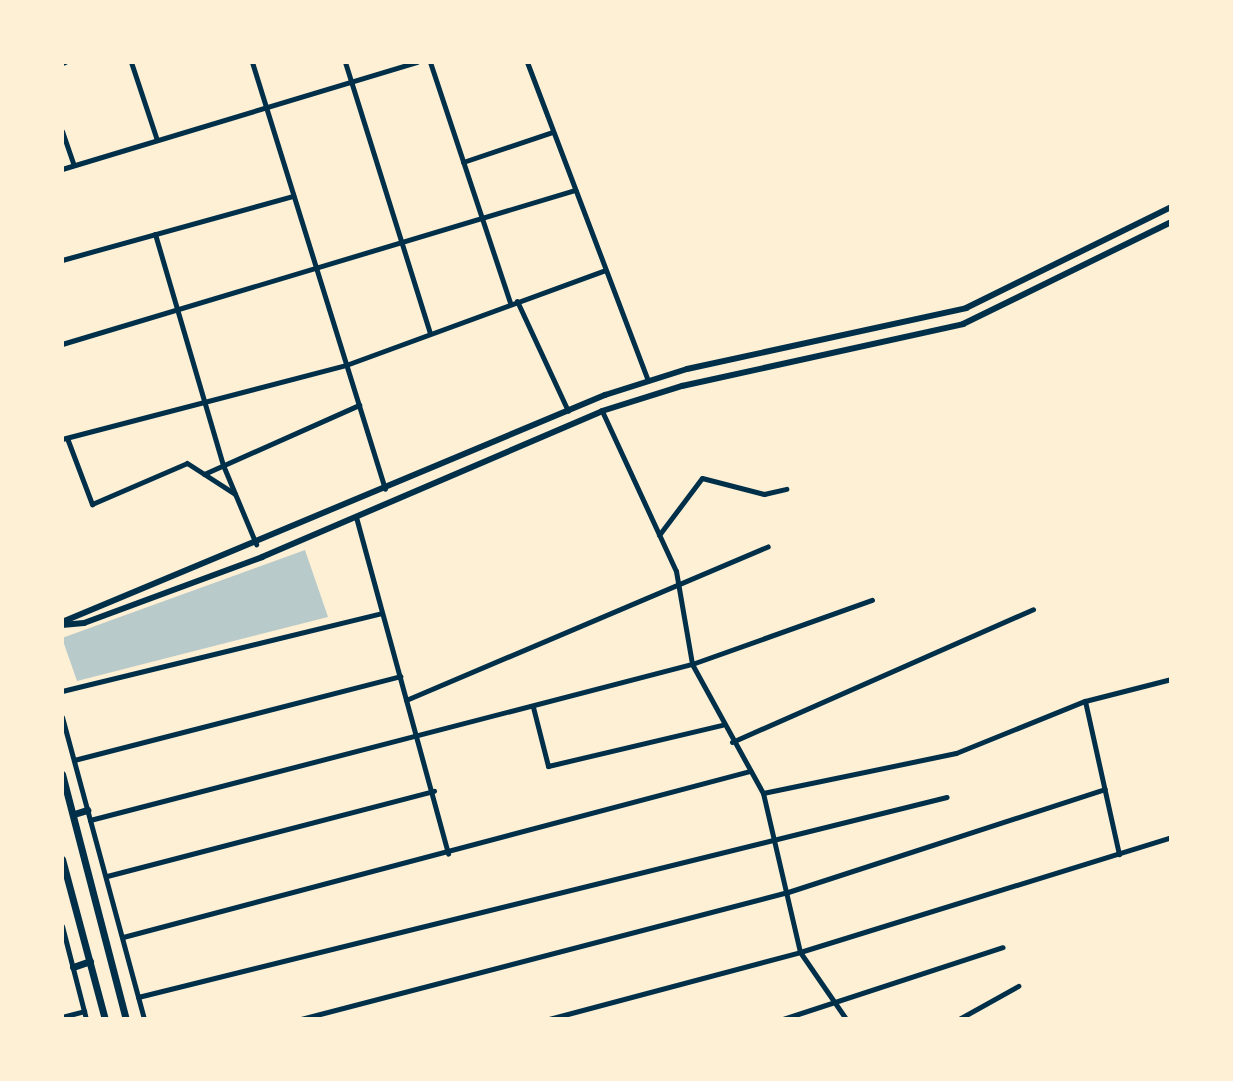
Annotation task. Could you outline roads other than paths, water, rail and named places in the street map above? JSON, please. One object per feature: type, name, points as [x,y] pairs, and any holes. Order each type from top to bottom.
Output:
[{"type":"main road","points":[[62,774],[126,1019]]},
{"type":"main road","points":[[74,814],[87,810]]},
{"type":"main road","points":[[62,859],[105,1019]]},
{"type":"main road","points":[[73,967],[90,961]]},
{"type":"street","points":[[131,62],[157,140]]},
{"type":"street","points":[[252,62],[385,489]]},
{"type":"street","points":[[345,62],[430,333]]},
{"type":"street","points":[[62,169],[417,62]]},
{"type":"street","points":[[430,62],[482,223],[513,302],[568,411]]},
{"type":"street","points":[[527,62],[648,381]]},
{"type":"street","points":[[62,131],[74,165]]},
{"type":"street","points":[[463,162],[552,132]]},
{"type":"street","points":[[62,344],[482,223],[575,190]]},
{"type":"street","points":[[62,260],[293,196]]},
{"type":"street","points":[[62,623],[568,411],[648,381],[966,308],[1108,241],[1171,207]]},
{"type":"street","points":[[62,623],[84,623],[356,517],[602,411],[682,386],[963,324],[1171,222]]},
{"type":"street","points":[[155,234],[175,312],[223,465],[256,544]]},
{"type":"street","points":[[1108,241],[1115,252]]},
{"type":"street","points":[[235,495],[187,463],[92,504],[64,438],[346,365],[605,270]]},
{"type":"street","points":[[204,474],[359,405]]},
{"type":"street","points":[[602,411],[678,584],[692,664],[722,725],[763,793],[776,834],[800,952],[846,1019]]},
{"type":"street","points":[[491,444],[496,456]]},
{"type":"street","points":[[659,535],[702,478],[764,494],[786,489]]},
{"type":"street","points":[[356,517],[434,791],[448,854]]},
{"type":"street","points":[[406,700],[768,546]]},
{"type":"street","points":[[90,820],[692,664],[872,600]]},
{"type":"street","points":[[732,742],[1033,609]]},
{"type":"street","points":[[62,691],[382,613]]},
{"type":"street","points":[[74,760],[400,676]]},
{"type":"street","points":[[763,793],[956,753],[1085,701],[1171,679]]},
{"type":"street","points":[[1085,701],[1119,854]]},
{"type":"street","points":[[533,707],[548,766],[722,725]]},
{"type":"street","points":[[62,717],[144,1019]]},
{"type":"street","points":[[123,937],[448,854],[750,771]]},
{"type":"street","points":[[301,1019],[788,892],[1105,789]]},
{"type":"street","points":[[107,876],[434,791]]},
{"type":"street","points":[[138,997],[776,834],[947,797]]},
{"type":"street","points":[[549,1019],[800,952],[1171,837]]},
{"type":"street","points":[[62,926],[66,953],[73,967],[86,1019]]},
{"type":"street","points":[[783,1019],[1003,947]]},
{"type":"street","points":[[959,1019],[1018,986]]},
{"type":"street","points":[[62,1017],[84,1011]]}]
